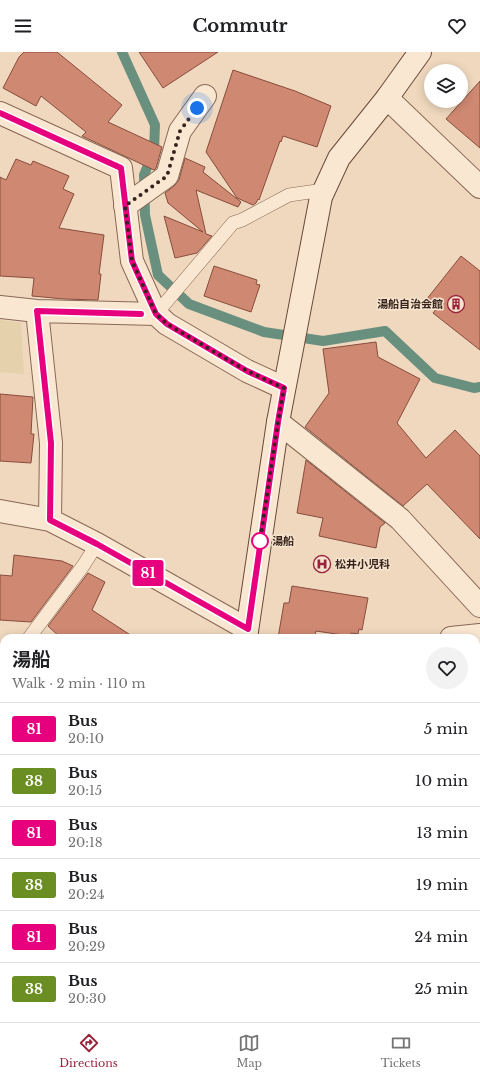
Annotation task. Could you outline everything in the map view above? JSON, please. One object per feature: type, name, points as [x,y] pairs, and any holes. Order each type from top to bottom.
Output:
[{"type":"street","points":[[0,511],[50,520],[97,544],[247,633],[278,422],[321,197],[339,158],[387,98],[420,52]]},
{"type":"street","points":[[125,206],[167,176],[180,131],[205,96]]},
{"type":"street","points":[[387,98],[480,187]]},
{"type":"street","points":[[0,113],[121,168],[132,261],[156,314],[167,324],[247,371],[284,388]]},
{"type":"street","points":[[0,307],[37,311],[156,314]]},
{"type":"street","points":[[37,311],[51,443],[50,520]]},
{"type":"street","points":[[278,422],[400,519],[480,606]]},
{"type":"lane","points":[[156,314],[233,223],[242,220],[289,195],[324,190]]},
{"type":"lane","points":[[32,634],[83,566],[97,544]]},
{"type":"shaded area","points":[[0,320],[21,323],[24,374],[0,372]]},
{"type":"building","points":[[24,52],[57,52],[122,105],[108,122],[162,147],[156,168],[154,170],[82,136],[86,132],[41,96],[36,106],[3,88],[19,57]]},
{"type":"building","points":[[139,52],[218,52],[163,88]]},
{"type":"building","points":[[233,70],[295,91],[331,106],[317,147],[283,136],[259,200],[258,199],[253,205],[237,198],[206,152]]},
{"type":"building","points":[[480,81],[480,148],[446,119],[456,108],[468,108],[468,94]]},
{"type":"building","points":[[185,158],[205,167],[203,172],[241,202],[238,207],[196,190],[206,234],[212,236],[197,253],[175,258],[164,216],[203,232],[168,203],[165,193],[179,180]]},
{"type":"building","points":[[16,159],[31,165],[33,161],[69,176],[63,189],[74,194],[59,228],[104,235],[99,274],[101,274],[98,300],[32,296],[34,278],[0,276],[0,177],[6,180]]},
{"type":"building","name":"湯船自治会館","points":[[461,256],[480,271],[480,350],[433,313],[437,308],[426,300]]},
{"type":"building","points":[[214,266],[257,280],[256,284],[260,285],[251,312],[204,296]]},
{"type":"building","points":[[376,342],[378,357],[420,379],[397,423],[426,458],[455,430],[480,456],[480,539],[427,484],[403,506],[305,427],[329,393],[323,349]]},
{"type":"building","points":[[0,394],[33,397],[31,434],[34,434],[31,463],[0,461]]},
{"type":"building","points":[[306,460],[385,523],[380,527],[376,548],[319,536],[323,518],[297,513]]},
{"type":"building","points":[[14,555],[62,561],[73,566],[31,622],[0,620],[0,575],[12,576]]},
{"type":"building","points":[[88,573],[105,582],[92,610],[129,634],[57,634],[48,626]]},
{"type":"building","points":[[292,586],[368,598],[362,630],[359,629],[358,634],[336,634],[316,631],[315,634],[279,634],[284,603],[289,603]]},
{"type":"waterway","points":[[122,52],[155,125],[154,150],[144,175],[145,215],[158,275],[189,304],[264,332],[323,341],[385,331],[435,378],[474,388],[480,387]]},
{"type":"bus line","name":"81","points":[[0,113],[121,168],[132,261],[156,314],[167,324],[247,371],[284,388],[248,629],[97,544],[50,520],[51,443],[37,311],[141,314]]},
{"type":"place","name":"湯船自治会館","points":[[456,304]]},
{"type":"place","name":"湯船","points":[[260,541]]},
{"type":"place","name":"松井小児科","points":[[322,564]]},
{"type":"route","points":[[197,108],[180,131],[167,176],[125,206],[132,261],[156,314],[167,324],[247,371],[284,388],[260,541]]}]
